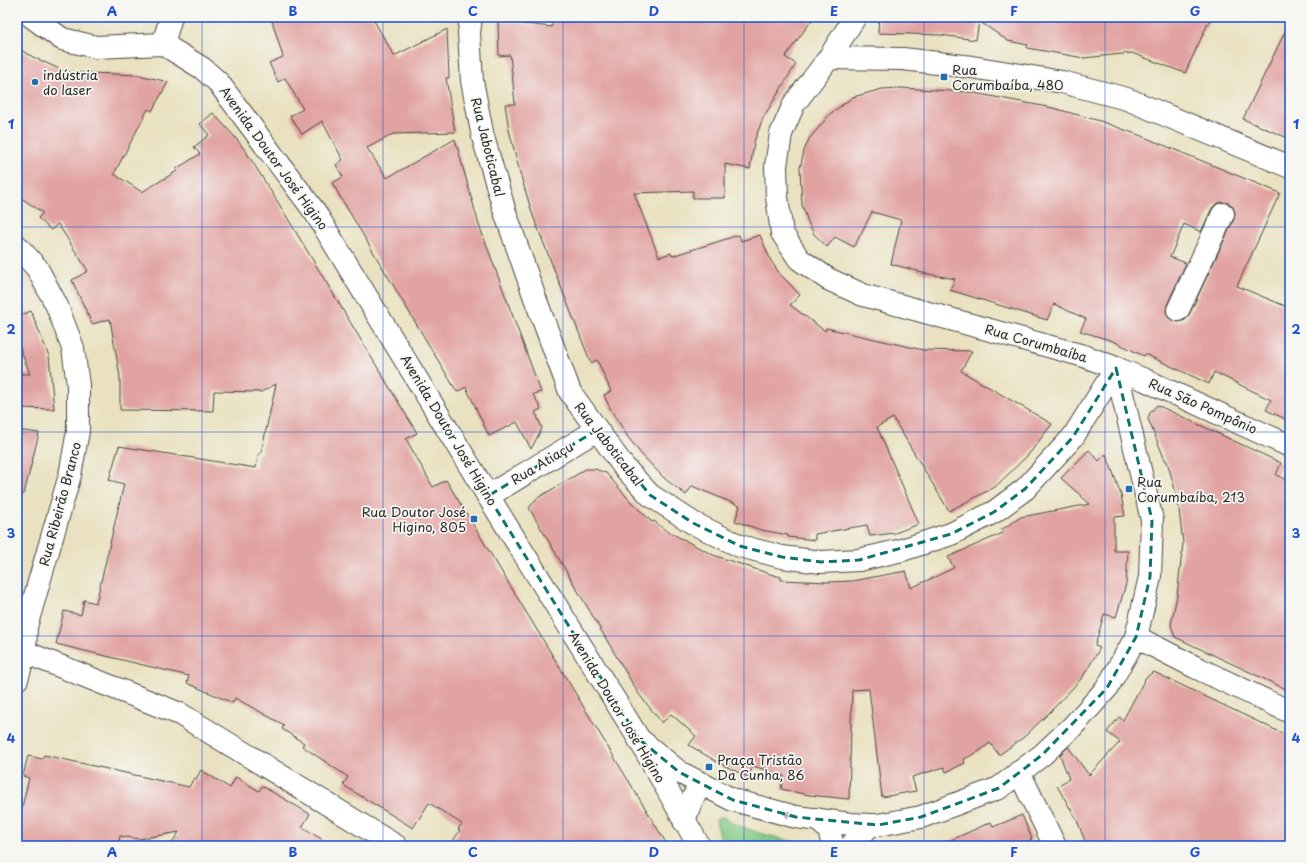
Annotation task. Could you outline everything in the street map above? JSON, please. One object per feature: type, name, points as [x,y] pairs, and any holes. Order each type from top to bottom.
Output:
[{"type":"street","points":[[32,17],[62,39],[96,47],[163,44],[171,17]]},
{"type":"street","name":"Rua Jaboticabal","points":[[471,17],[469,32],[472,81],[483,137],[505,212],[570,392],[624,468],[650,495],[693,523],[740,546],[782,557],[821,562],[859,560],[902,550],[951,534],[994,512],[1025,489],[1073,437],[1116,368]]},
{"type":"street","name":"Rua Corumbaíba","points":[[855,17],[829,58],[794,104],[781,134],[776,166],[777,197],[782,233],[800,259],[828,279],[863,295],[1084,356],[1116,368]]},
{"type":"street","name":"Avenida Doutor José Higino","points":[[163,44],[202,68],[218,82],[315,212],[488,496],[639,739],[699,846]]},
{"type":"street","points":[[829,58],[903,59],[972,67],[1062,82],[1127,99],[1290,167]]},
{"type":"street","points":[[1178,310],[1223,214]]},
{"type":"street","name":"Rua Ribeirão Branco","points":[[17,246],[37,268],[57,306],[73,348],[78,385],[78,431],[70,475],[26,627],[17,679]]},
{"type":"street","points":[[639,739],[678,772],[733,800],[796,817],[870,825],[878,825],[921,817],[999,788],[1042,755],[1072,727],[1107,688],[1136,637],[1150,577],[1152,520],[1116,368]]},
{"type":"street","name":"Rua São Pompônio","points":[[1116,368],[1290,446]]},
{"type":"street","name":"Rua Atiaçu","points":[[488,496],[597,430]]},
{"type":"street","points":[[1136,637],[1290,712]]},
{"type":"street","points":[[21,650],[180,714],[396,846]]},
{"type":"street","points":[[1019,772],[1055,846]]},
{"type":"street","points":[[684,821],[690,801],[703,784]]},
{"type":"street","points":[[817,820],[829,830],[833,846]]},
{"type":"street","points":[[851,846],[870,825]]},
{"type":"highlighted area","points":[[1116,368],[1152,520],[1150,577],[1136,637],[1107,688],[1042,755],[999,788],[921,817],[878,825],[796,817],[733,800],[679,772],[639,739],[488,496],[597,430],[650,495],[693,523],[740,546],[782,557],[821,562],[859,560],[951,534],[994,512],[1025,489],[1073,437]]},
{"type":"green space","points":[[723,817],[732,823],[759,833],[809,846],[726,846],[720,836],[716,820]]},
{"type":"building","points":[[271,17],[372,17],[394,56],[447,29],[449,78],[446,78],[455,132],[393,134],[367,148],[387,178],[455,139],[479,225],[541,392],[533,394],[541,409],[535,412],[542,428],[531,449],[517,422],[489,436],[466,387],[457,392],[332,183],[343,177],[336,165],[343,160],[322,121],[302,134],[290,116],[303,109],[285,78],[278,82],[269,63],[283,57]]},
{"type":"building","points":[[553,17],[814,17],[785,57],[796,64],[763,118],[754,142],[750,169],[725,164],[725,198],[693,198],[693,191],[634,193],[659,257],[671,253],[672,256],[739,235],[741,241],[760,235],[771,261],[780,274],[800,295],[790,305],[825,331],[826,328],[923,350],[972,351],[961,371],[1052,424],[1029,454],[995,487],[949,511],[893,418],[877,427],[919,524],[895,533],[870,536],[867,525],[815,534],[815,540],[788,537],[788,535],[761,530],[735,521],[740,506],[692,486],[686,495],[664,478],[642,455],[628,437],[610,408],[604,395],[611,391],[597,360],[591,363],[533,216],[509,130],[505,104],[515,104],[512,73],[510,55],[499,56],[498,21],[552,27]]},
{"type":"building","points":[[879,17],[1211,17],[1185,73],[1132,53],[1084,58],[1027,48],[1028,45],[1008,41],[979,21],[976,40],[941,35],[878,33]]},
{"type":"building","points":[[1290,21],[1290,139],[1243,119]]},
{"type":"building","points":[[17,48],[66,72],[139,75],[168,82],[152,111],[148,109],[114,174],[142,192],[177,171],[176,169],[200,154],[194,147],[209,135],[200,124],[213,113],[234,136],[245,150],[279,204],[417,433],[406,439],[433,487],[446,480],[668,846],[450,846],[462,824],[429,803],[413,828],[343,785],[348,777],[302,746],[304,743],[282,729],[284,725],[235,698],[233,703],[187,683],[189,676],[56,644],[64,611],[81,615],[84,600],[96,603],[124,484],[109,480],[119,446],[256,468],[258,455],[261,453],[276,384],[261,392],[214,391],[213,411],[120,410],[120,377],[110,319],[92,324],[72,280],[88,271],[58,224],[51,230],[38,218],[43,213],[17,195]]},
{"type":"building","points":[[901,88],[969,92],[1053,108],[1100,121],[1139,135],[1280,193],[1237,286],[1290,309],[1290,421],[1266,410],[1271,400],[1214,372],[1209,384],[1145,354],[1144,356],[1113,341],[1080,331],[1086,319],[1054,304],[1047,320],[950,290],[955,279],[918,272],[891,264],[901,220],[872,212],[854,247],[835,237],[827,247],[814,234],[802,205],[800,168],[804,151],[809,139],[830,114],[853,97],[882,89]],"holes":[[[1222,202],[1229,203],[1233,207],[1235,213],[1234,219],[1189,315],[1185,320],[1179,322],[1173,321],[1168,317],[1166,311],[1167,305],[1186,263],[1170,257],[1184,224],[1201,232],[1212,208],[1216,204]]]},
{"type":"building","points":[[31,311],[49,356],[54,409],[17,408],[17,374],[30,374],[17,340],[17,317]]},
{"type":"building","points":[[1157,405],[1281,463],[1276,475],[1290,481],[1290,691],[1175,637],[1171,625],[1177,596],[1183,543],[1178,501],[1167,461],[1165,460],[1148,419],[1150,413]]},
{"type":"building","points":[[17,430],[39,433],[24,494],[17,493]]},
{"type":"building","points":[[1089,450],[1099,461],[1106,454],[1121,495],[1125,516],[1114,517],[1114,551],[1128,551],[1126,584],[1116,617],[1104,614],[1095,646],[1100,648],[1082,678],[1051,711],[1024,737],[999,755],[990,743],[978,752],[964,759],[965,763],[946,772],[944,767],[912,777],[916,791],[882,797],[869,689],[852,690],[849,799],[809,795],[781,789],[784,776],[753,766],[748,777],[717,762],[689,745],[696,736],[671,714],[662,723],[638,693],[529,508],[536,499],[586,469],[595,469],[606,473],[631,502],[652,522],[654,521],[665,530],[713,555],[781,577],[781,580],[828,582],[852,581],[906,571],[911,588],[954,568],[948,557],[1003,533],[1001,530],[1021,517],[1090,504],[1061,478]]},
{"type":"building","points":[[1154,672],[1290,737],[1290,846],[1087,846],[1076,818],[1057,786],[1069,779],[1060,755],[1068,747],[1089,775],[1120,742],[1107,732],[1119,717],[1123,720],[1146,677]]},
{"type":"building","points":[[44,755],[189,787],[201,770],[230,788],[236,777],[259,791],[262,786],[310,814],[302,827],[333,846],[170,846],[179,832],[139,839],[120,836],[118,846],[17,846],[17,814],[20,815],[29,778],[23,776],[28,756],[42,759]]},
{"type":"building","points":[[1022,815],[1032,839],[1016,846],[938,846],[991,822],[993,827]]},
{"type":"place","name":"Rua Corumbaíba, 480","points":[[944,77]]},
{"type":"place","name":"indústria do laser","points":[[35,82]]},
{"type":"place","name":"Rua Corumbaíba, 213","points":[[1129,489]]},
{"type":"place","name":"Rua Doutor José Higino, 805","points":[[474,519]]},
{"type":"place","name":"Praça Tristão Da Cunha, 86","points":[[709,767]]}]
